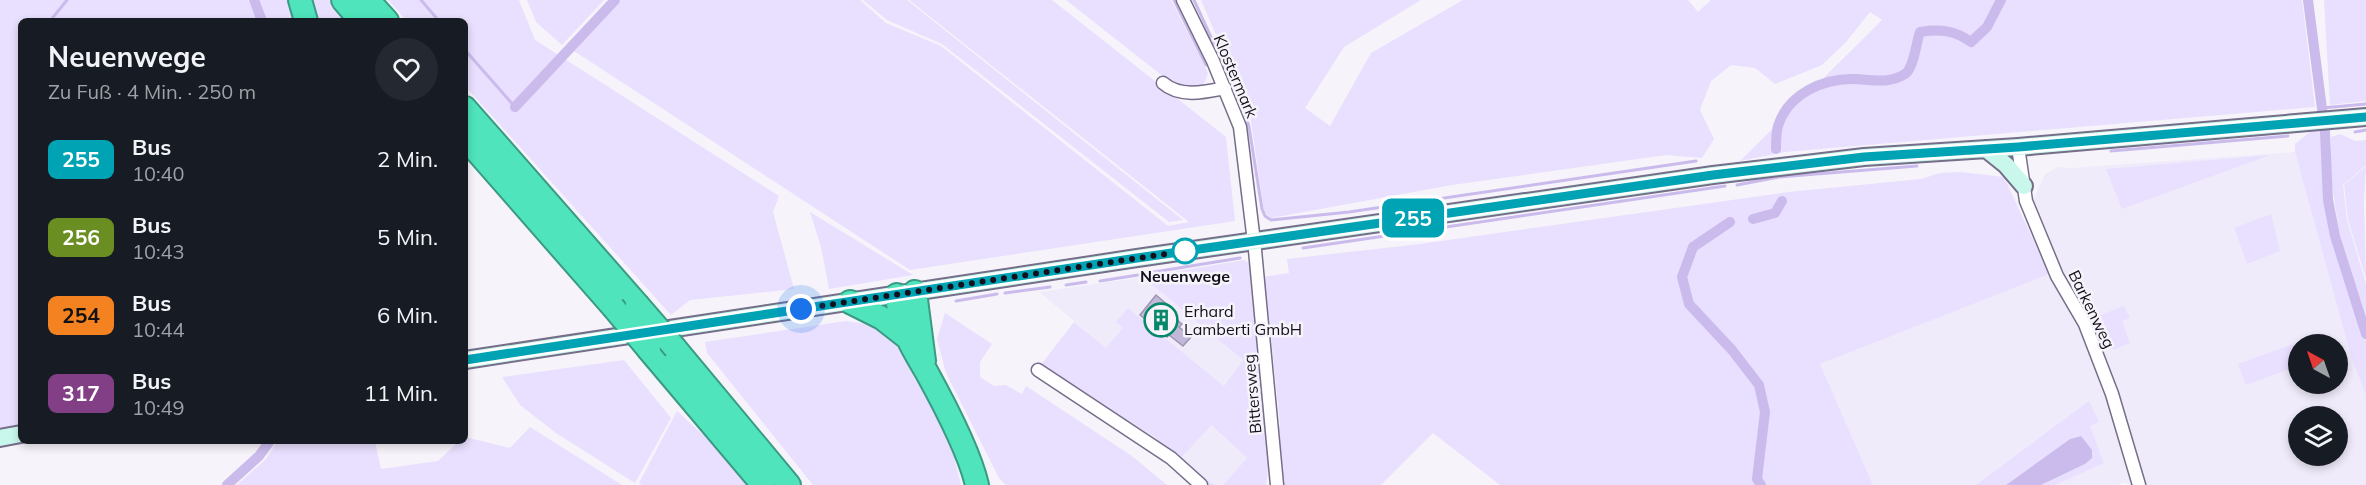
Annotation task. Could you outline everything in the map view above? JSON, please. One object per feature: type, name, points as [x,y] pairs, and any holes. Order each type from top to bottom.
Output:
[{"type":"highway","points":[[300,0],[305,18]]},
{"type":"highway","points":[[343,0],[358,18]]},
{"type":"highway","points":[[368,0],[384,18]]},
{"type":"highway","points":[[468,111],[675,348],[789,485]]},
{"type":"highway","points":[[468,142],[613,307],[763,485]]},
{"type":"highway","points":[[905,336],[906,293]]},
{"type":"highway","points":[[906,293],[926,371]]},
{"type":"highway","points":[[850,302],[882,318],[905,336],[926,371],[967,457],[977,485]]},
{"type":"highway","points":[[967,457],[970,485]]},
{"type":"main road","points":[[468,360],[1254,241],[1713,175],[1864,157],[2018,147],[2366,117]]},
{"type":"main road","points":[[1986,149],[2006,165],[2024,186]]},
{"type":"main road","points":[[0,438],[18,435]]},
{"type":"street","name":"Klostermark","points":[[1183,0],[1225,88],[1240,127],[1254,241]]},
{"type":"street","points":[[1163,83],[1172,90],[1201,93],[1225,88]]},
{"type":"street","name":"Barkenweg","points":[[2018,147],[2026,201],[2057,276],[2085,324],[2104,374],[2139,485]]},
{"type":"street","name":"Bittersweg","points":[[1254,241],[1275,481]]},
{"type":"street","points":[[1038,370],[1171,458],[1201,485]]},
{"type":"shaded area","points":[[0,0],[248,0],[256,18],[18,18],[18,425],[0,428]]},
{"type":"shaded area","points":[[258,0],[290,0],[294,18],[265,18]]},
{"type":"shaded area","points":[[305,0],[329,0],[345,18],[310,18]]},
{"type":"shaded area","points":[[388,0],[519,0],[535,40],[779,196],[773,212],[794,289],[690,300],[671,315],[468,89],[468,18],[404,18]]},
{"type":"shaded area","points":[[527,0],[604,0],[562,45],[536,22]]},
{"type":"shaded area","points":[[621,0],[860,0],[886,23],[941,46],[1168,226],[1189,222],[909,0],[1052,0],[1226,137],[1235,221],[910,270],[574,51]]},
{"type":"shaded area","points":[[863,0],[907,0],[1183,220],[1169,222],[942,44],[887,20]]},
{"type":"shaded area","points":[[1066,0],[1171,0],[1208,73],[1203,87],[1174,85]]},
{"type":"shaded area","points":[[1201,0],[1421,0],[1344,47],[1305,108],[1330,126],[1371,53],[1463,0],[1688,0],[1698,12],[1711,0],[2302,0],[2315,107],[1785,152],[1740,161],[1882,20],[1870,12],[1846,42],[1822,65],[1775,84],[1755,68],[1731,65],[1711,81],[1700,110],[1714,139],[1702,158],[1666,155],[1452,185],[1271,218],[1264,212],[1250,114]]},
{"type":"shaded area","points":[[2324,0],[2366,0],[2366,101],[2330,105]]},
{"type":"shaded area","points":[[2323,130],[2325,201],[2338,257],[2366,342],[2366,395],[2352,360],[2348,334],[2345,334],[2295,152],[2295,144],[2311,131]]},
{"type":"shaded area","points":[[2340,134],[2355,141],[2366,140],[2366,165],[2343,185],[2347,220],[2366,284],[2366,321],[2339,231],[2331,179],[2331,137]]},
{"type":"shaded area","points":[[2295,152],[2345,334],[2288,334],[2288,346],[2239,365],[2246,385],[2288,370],[2288,394],[2348,394],[2348,345],[2366,395],[2366,485],[2130,485],[2125,482],[2118,485],[2055,485],[2104,462],[2090,426],[2089,402],[1976,485],[1873,485],[1820,364],[2048,274],[2025,218],[2045,174],[2058,167],[2071,168]],"holes":[[[2271,214],[2247,264],[2234,229]]]},
{"type":"shaded area","points":[[2270,155],[2122,209],[2106,169]]},
{"type":"shaded area","points":[[2366,166],[2364,202],[2366,279],[2348,220],[2344,185]]},
{"type":"shaded area","points":[[1960,172],[2004,177],[2049,274],[1820,364],[1873,485],[1500,485],[1433,433],[1381,485],[1283,485],[1277,429],[1280,425],[1269,317],[1262,277],[1289,273],[1287,259],[1420,244],[1788,192],[1921,179],[1940,173]]},
{"type":"shaded area","points":[[810,212],[913,275],[829,289],[821,247]]},
{"type":"shaded area","points":[[2271,214],[2280,251],[2247,264],[2234,228]]},
{"type":"shaded area","points":[[1244,260],[1250,264],[1269,463],[1266,485],[1223,485],[1247,458],[1211,425],[1182,457],[1214,485],[1209,485],[1153,436],[1040,366],[1074,322],[1106,348],[1123,328],[1116,322],[1128,308],[1224,386],[1243,360],[1143,277]]},
{"type":"shaded area","points":[[1143,277],[1243,360],[1224,386],[1128,308],[1123,328],[1106,348],[1039,292]]},
{"type":"shaded area","points":[[2124,306],[2130,318],[2122,321],[2130,343],[2113,350],[2101,315]]},
{"type":"shaded area","points":[[945,313],[992,344],[980,362],[980,377],[994,386],[1006,385],[1022,394],[1026,386],[1132,456],[1167,485],[1006,485],[999,478],[946,373],[937,339]]},
{"type":"shaded area","points":[[846,321],[885,327],[898,338],[950,442],[961,485],[813,485],[707,353],[705,342]]},
{"type":"shaded area","points":[[2288,346],[2288,370],[2246,385],[2238,364]]},
{"type":"shaded area","points":[[624,360],[671,418],[635,483],[556,433],[520,405],[502,377]]},
{"type":"shaded area","points":[[2089,401],[2099,422],[2090,426],[2104,463],[2055,485],[2041,485],[2085,464],[2080,436],[2070,439],[2006,485],[1976,485]]},
{"type":"shaded area","points":[[677,411],[733,462],[751,485],[642,485],[639,483]]},
{"type":"shaded area","points":[[1210,425],[1247,458],[1223,485],[1214,485],[1182,457]]},
{"type":"shaded area","points":[[530,427],[622,485],[237,485],[265,460],[276,444],[376,444],[381,469],[438,461],[456,444],[468,444],[468,438],[510,448]]},
{"type":"shaded area","points":[[2081,436],[2092,450],[2092,458],[2085,464],[2041,485],[2006,485],[2070,439]]},
{"type":"building","name":"Erhard Lamberti GmbH","points":[[1156,295],[1176,312],[1172,316],[1182,324],[1179,327],[1191,337],[1183,346],[1169,335],[1167,337],[1140,315]]},
{"type":"waterway","points":[[52,18],[67,0]]},
{"type":"waterway","points":[[254,0],[261,18]]},
{"type":"waterway","points":[[421,0],[436,18]]},
{"type":"waterway","points":[[515,107],[615,0]]},
{"type":"waterway","points":[[1174,0],[1206,65]]},
{"type":"waterway","points":[[1194,0],[1244,109],[1262,209],[1265,216],[1271,220],[1349,212],[1696,161]]},
{"type":"waterway","points":[[1776,149],[1777,129],[1783,115],[1790,105],[1808,90],[1843,79],[1881,81],[1899,77],[1905,74],[1911,66],[1920,32],[1947,31],[1971,42],[1987,27],[2001,0]]},
{"type":"waterway","points":[[2308,0],[2325,132],[2328,200],[2335,236],[2366,334]]},
{"type":"waterway","points":[[468,53],[515,107]]},
{"type":"waterway","points":[[2322,108],[2366,104]]},
{"type":"waterway","points":[[2355,132],[2366,130]]},
{"type":"waterway","points":[[2111,151],[2288,136]]},
{"type":"waterway","points":[[1737,185],[1779,177],[1917,166]]},
{"type":"waterway","points":[[1303,248],[1725,186]]},
{"type":"waterway","points":[[1753,219],[1775,213],[1782,201]]},
{"type":"waterway","points":[[1730,222],[1693,247],[1682,277],[1689,304],[1732,350],[1759,385],[1765,412],[1757,479],[1761,485]]},
{"type":"waterway","points":[[1148,273],[1240,258]]},
{"type":"waterway","points":[[1100,281],[1138,275]]},
{"type":"waterway","points":[[1066,285],[1086,282]]},
{"type":"waterway","points":[[1005,293],[1050,287]]},
{"type":"waterway","points":[[956,301],[997,294]]},
{"type":"waterway","points":[[227,485],[259,456],[268,444]]},
{"type":"bus line","name":"255","points":[[468,360],[1137,258],[1713,175],[1864,157],[2018,147],[2366,117]]},
{"type":"place","name":"Neuenwege","points":[[1185,251]]},
{"type":"place","name":"Erhard Lamberti GmbH","points":[[1161,320]]},
{"type":"route","points":[[801,309],[1185,251]]}]
